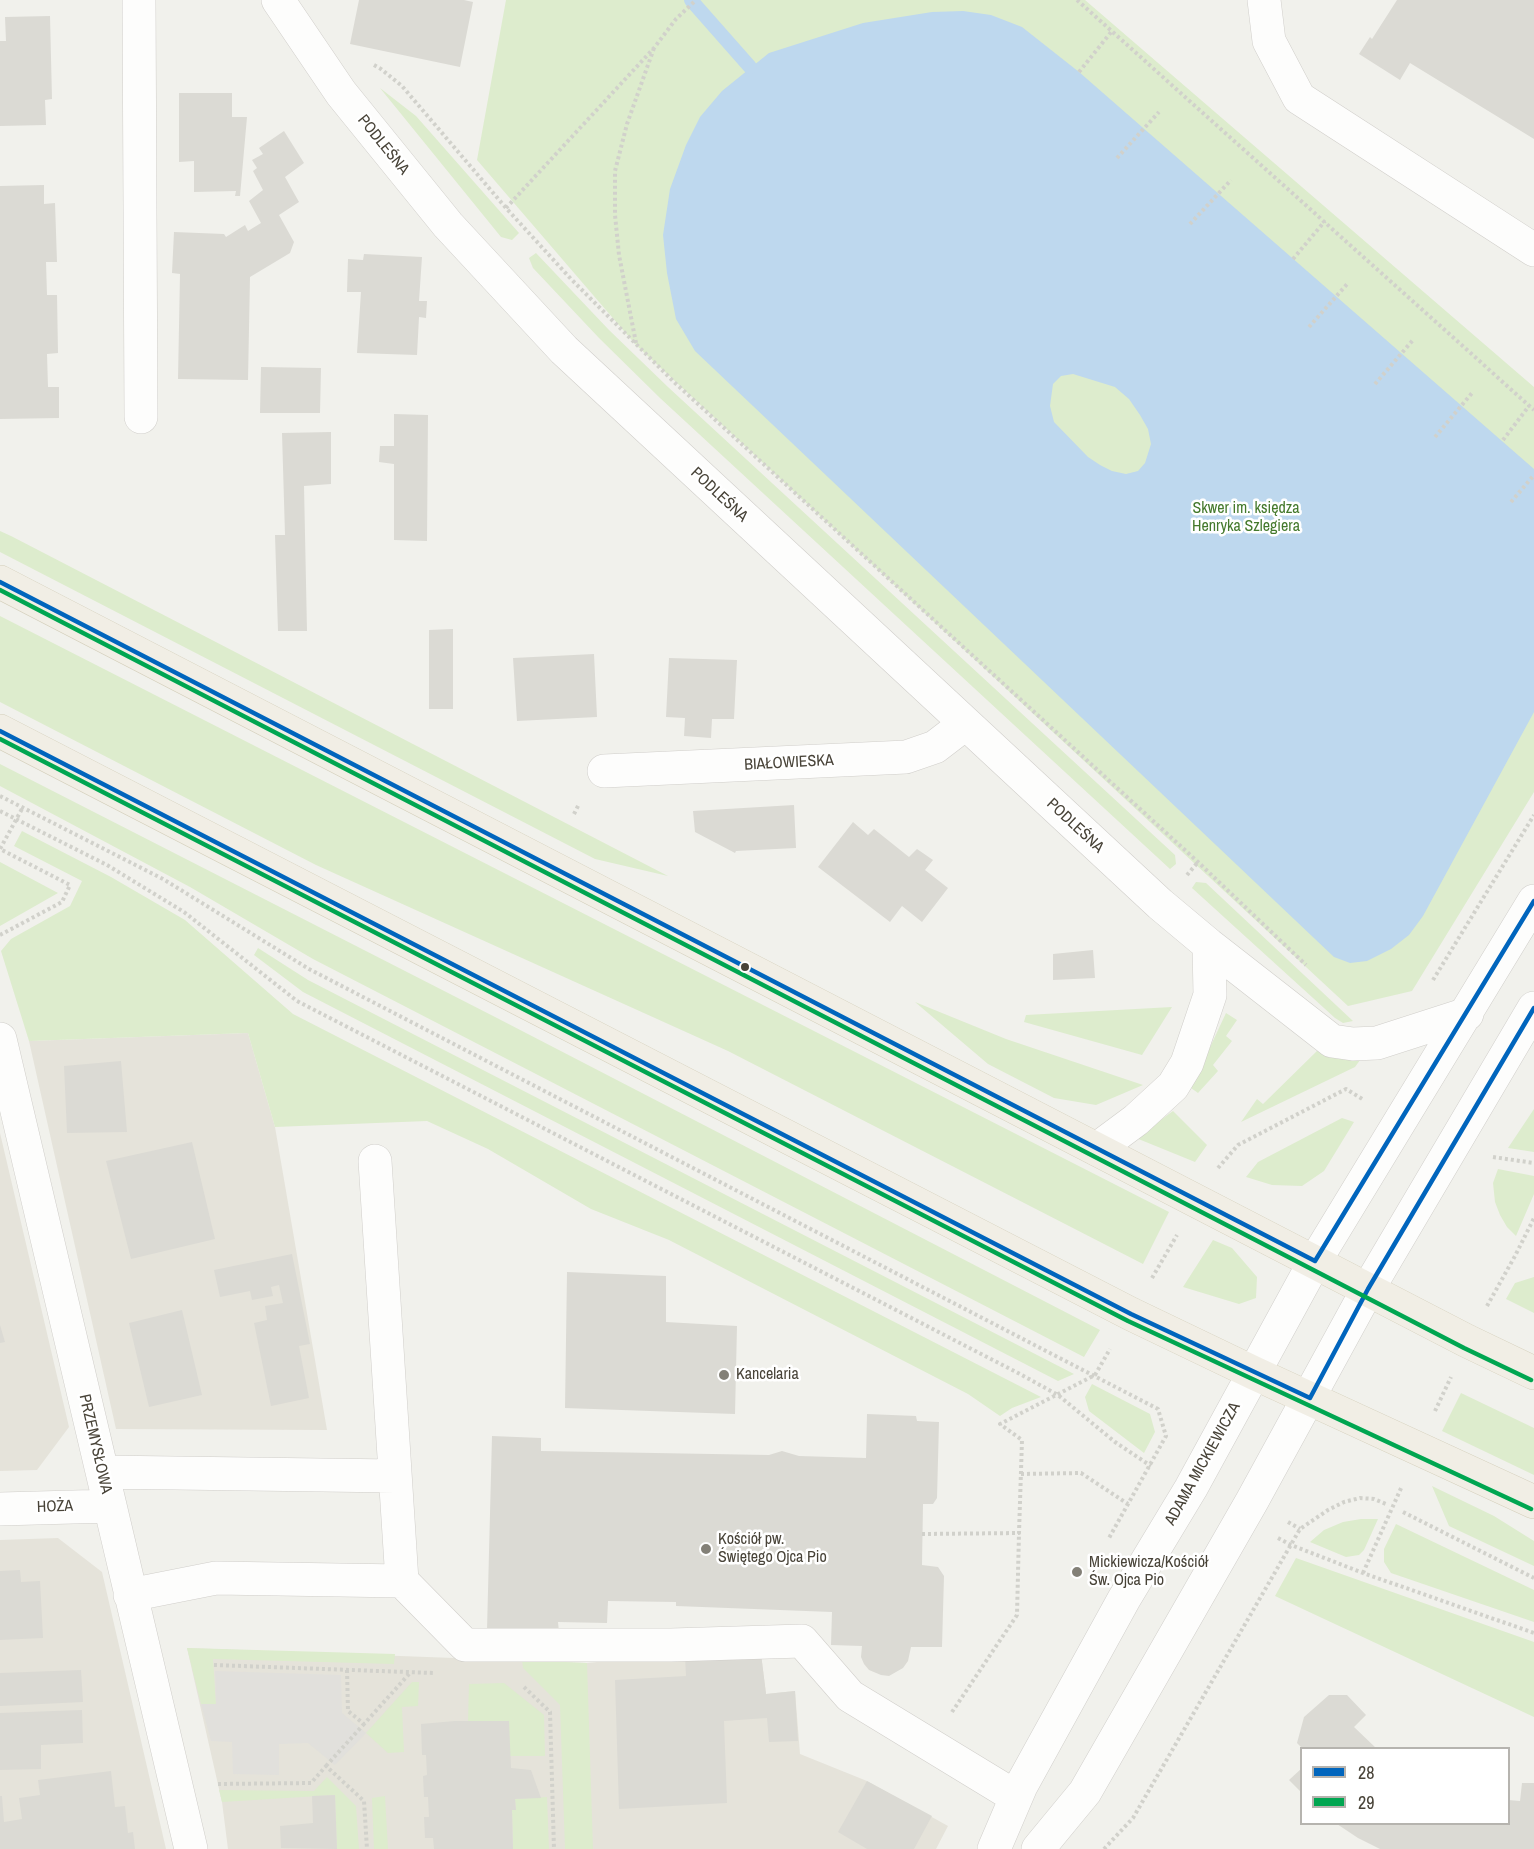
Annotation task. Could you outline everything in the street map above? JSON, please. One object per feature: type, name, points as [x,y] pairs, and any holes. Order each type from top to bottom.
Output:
[{"type":"main road","points":[[0,582],[1467,1341],[1534,1373]]},
{"type":"main road","points":[[0,731],[1131,1314],[1534,1503]]},
{"type":"street","points":[[139,0],[141,417]]},
{"type":"street","name":"PODLEŚNA","points":[[278,0],[341,93],[448,225],[564,350],[1160,904],[1332,1041],[1353,1044],[1377,1043],[1467,1014]]},
{"type":"street","points":[[1264,0],[1269,41],[1299,98],[1534,250]]},
{"type":"street","name":"BIAŁOWIESKA","points":[[603,771],[906,757],[935,747],[965,724]]},
{"type":"street","name":"ADAMA MICKIEWICZA","points":[[994,1849],[1016,1797],[1124,1599],[1191,1488],[1316,1261],[1534,901]]},
{"type":"street","points":[[1097,1149],[1136,1120],[1173,1086],[1187,1063],[1210,995],[1209,945]]},
{"type":"street","points":[[1038,1849],[1085,1792],[1310,1398],[1368,1289],[1534,1008]]},
{"type":"street","name":"PRZEMYSŁOWA","points":[[0,1039],[191,1849]]},
{"type":"street","points":[[375,1161],[402,1581],[465,1645],[671,1646],[802,1641],[850,1696],[1016,1797]]},
{"type":"street","points":[[102,1472],[395,1476]]},
{"type":"street","name":"HOŻA","points":[[0,1509],[110,1506]]},
{"type":"street","points":[[130,1595],[216,1578],[402,1581]]},
{"type":"path","points":[[506,208],[654,48],[676,19],[696,0]]},
{"type":"path","points":[[1077,0],[1534,410]]},
{"type":"path","points":[[1079,72],[1112,31]]},
{"type":"path","points":[[636,345],[619,255],[615,215],[615,171],[627,124],[654,48]]},
{"type":"path","points":[[402,86],[506,208],[571,279],[674,382],[1198,862],[1306,966]]},
{"type":"path","points":[[1117,158],[1159,112]]},
{"type":"path","points":[[1190,224],[1232,180]]},
{"type":"path","points":[[1293,259],[1325,221]]},
{"type":"path","points":[[1309,327],[1348,283]]},
{"type":"path","points":[[1375,384],[1413,340]]},
{"type":"path","points":[[1435,437],[1472,393]]},
{"type":"path","points":[[1503,440],[1529,406]]},
{"type":"path","points":[[1511,502],[1534,475]]},
{"type":"path","points":[[0,796],[163,879],[309,969],[1158,1409],[1166,1436],[1158,1448]]},
{"type":"path","points":[[0,935],[62,902],[70,885],[0,849],[23,807]]},
{"type":"path","points":[[0,811],[107,865],[184,912],[297,1001],[1058,1395],[1115,1442],[1159,1471]]},
{"type":"path","points":[[1431,983],[1534,815]]},
{"type":"path","points":[[1215,1171],[1238,1145],[1346,1089],[1355,1095],[1393,1038]]},
{"type":"path","points":[[1486,1156],[1534,1162]]},
{"type":"path","points":[[1363,1573],[1467,1341],[1534,1218]]},
{"type":"path","points":[[1156,1271],[1179,1231]]},
{"type":"path","points":[[930,1746],[1017,1615],[1023,1440],[1000,1424],[1095,1376],[1112,1346]]},
{"type":"path","points":[[1022,1474],[1080,1473],[1128,1504]]},
{"type":"path","points":[[1104,1849],[1133,1818],[1300,1529],[1344,1502],[1360,1498],[1374,1499],[1386,1504]]},
{"type":"path","points":[[1403,1512],[1534,1578]]},
{"type":"path","points":[[922,1534],[1019,1533]]},
{"type":"path","points":[[1270,1533],[1291,1545],[1363,1573],[1534,1633]]},
{"type":"path","points":[[214,1665],[444,1674]]},
{"type":"path","points":[[347,1670],[348,1711],[364,1724]]},
{"type":"path","points":[[176,1784],[311,1783],[410,1672]]},
{"type":"path","points":[[520,1684],[550,1712],[554,1849]]},
{"type":"path","points":[[326,1766],[364,1801],[367,1849]]},
{"type":"shaded area","points":[[248,1033],[275,1127],[327,1430],[116,1429],[29,1041]]},
{"type":"shaded area","points":[[0,1133],[69,1427],[37,1470],[0,1471]]},
{"type":"shaded area","points":[[58,1538],[102,1572],[166,1849],[0,1849],[0,1540]]},
{"type":"shaded area","points":[[760,1646],[766,1694],[795,1691],[800,1754],[867,1781],[948,1826],[936,1849],[228,1849],[222,1802],[187,1648],[587,1663]]},
{"type":"shaded area","points":[[215,1671],[341,1675],[342,1713],[366,1733],[335,1765],[308,1743],[279,1744],[279,1775],[233,1774],[232,1742],[211,1741],[201,1704],[216,1704]]},
{"type":"green space","name":"Skwer im. księdza Henryka Szlegiera","points":[[506,0],[1085,0],[1534,387],[1534,792],[1412,991],[1348,1006],[636,345],[477,160]]},
{"type":"green space","points":[[380,88],[416,116],[519,233],[512,240],[501,237]]},
{"type":"green space","points":[[536,253],[609,330],[668,387],[1175,855],[1176,864],[1170,869],[660,398],[533,268],[529,258]]},
{"type":"green space","points":[[0,531],[668,876],[595,859],[0,552]]},
{"type":"green space","points":[[0,616],[1169,1212],[1143,1264],[728,1051],[316,865],[0,702]]},
{"type":"green space","points":[[0,764],[1100,1330],[1084,1357],[313,959],[190,887],[0,786]]},
{"type":"green space","points":[[22,831],[111,877],[185,920],[293,1014],[1041,1397],[1012,1408],[1000,1416],[968,1394],[669,1240],[591,1209],[488,1149],[427,1121],[275,1127],[248,1033],[29,1041],[1,951],[11,939],[70,906],[82,881],[14,846]]},
{"type":"green space","points":[[0,862],[58,893],[0,926]]},
{"type":"green space","points":[[1196,882],[1206,883],[1353,1021],[1343,1023],[1335,1018],[1192,888]]},
{"type":"green space","points":[[258,948],[308,980],[1074,1374],[1058,1381],[303,992],[254,955]]},
{"type":"green space","points":[[915,1002],[1006,1039],[1143,1085],[1096,1105],[1054,1098],[988,1064]]},
{"type":"green space","points":[[1172,1007],[1142,1055],[1024,1022],[1026,1015]]},
{"type":"green space","points":[[1226,1013],[1237,1020],[1226,1036],[1232,1041],[1213,1065],[1218,1071],[1198,1093],[1191,1088]]},
{"type":"green space","points":[[1319,1049],[1363,1056],[1355,1067],[1241,1122],[1257,1099],[1263,1104]]},
{"type":"green space","points":[[1534,1109],[1534,1152],[1508,1148]]},
{"type":"green space","points":[[1173,1111],[1207,1145],[1195,1162],[1136,1138]]},
{"type":"green space","points":[[1342,1118],[1354,1122],[1324,1171],[1302,1186],[1272,1185],[1246,1177],[1258,1162]]},
{"type":"green space","points":[[1498,1169],[1534,1176],[1534,1194],[1516,1236],[1507,1227],[1495,1202],[1493,1183]]},
{"type":"green space","points":[[1213,1240],[1232,1248],[1257,1277],[1256,1298],[1239,1304],[1183,1287]]},
{"type":"green space","points":[[1534,1277],[1534,1313],[1506,1299],[1515,1283]]},
{"type":"green space","points":[[1092,1384],[1150,1414],[1155,1432],[1144,1453],[1089,1411],[1085,1397]]},
{"type":"green space","points":[[1461,1393],[1534,1428],[1534,1475],[1442,1431]]},
{"type":"green space","points":[[1432,1486],[1494,1516],[1534,1541],[1534,1566],[1449,1526]]},
{"type":"green space","points":[[1378,1519],[1364,1550],[1359,1555],[1346,1557],[1310,1542],[1324,1530],[1343,1522]]},
{"type":"green space","points":[[1396,1524],[1534,1590],[1534,1622],[1391,1573],[1384,1562],[1384,1549]]},
{"type":"green space","points":[[1296,1558],[1534,1642],[1534,1717],[1275,1596]]},
{"type":"green space","points":[[187,1648],[395,1654],[394,1664],[213,1659],[216,1704],[201,1704]]},
{"type":"green space","points":[[522,1660],[587,1663],[593,1849],[565,1849],[560,1705],[523,1668]]},
{"type":"green space","points":[[412,1682],[419,1682],[418,1706],[402,1707],[404,1752],[388,1753],[366,1733]]},
{"type":"green space","points":[[504,1683],[544,1715],[545,1756],[510,1756],[508,1721],[468,1721],[469,1684]]},
{"type":"green space","points":[[327,1777],[356,1806],[359,1849],[337,1849],[335,1795],[222,1802],[219,1790],[314,1791]]},
{"type":"green space","points":[[385,1796],[388,1849],[374,1849],[372,1798]]},
{"type":"green space","points":[[547,1797],[549,1849],[513,1849],[512,1810],[516,1809],[515,1799]]},
{"type":"water","name":"Skwer im. księdza Henryka Szlegiera","points":[[963,11],[991,15],[1022,27],[1079,72],[1534,469],[1534,712],[1423,916],[1409,935],[1391,949],[1367,961],[1350,963],[1334,957],[695,351],[676,319],[667,273],[663,235],[670,189],[686,145],[700,117],[722,91],[769,53],[863,23],[932,12]],"holes":[[[1073,374],[1115,387],[1129,399],[1140,415],[1148,429],[1151,444],[1145,463],[1138,471],[1126,474],[1112,471],[1088,457],[1054,422],[1050,406],[1053,384],[1061,376]]]},
{"type":"building","points":[[359,0],[464,0],[473,2],[460,67],[350,44]]},
{"type":"building","points":[[1397,0],[1534,0],[1534,139],[1410,63],[1400,80],[1359,54],[1370,37],[1372,39]]},
{"type":"building","points":[[50,16],[52,99],[45,100],[46,125],[0,126],[0,41],[6,41],[5,17]]},
{"type":"building","points":[[179,93],[232,93],[232,117],[247,117],[240,196],[235,196],[236,191],[194,192],[194,161],[179,162]]},
{"type":"building","points":[[284,131],[304,163],[285,177],[299,202],[279,215],[294,242],[290,253],[250,277],[248,380],[178,379],[180,274],[172,273],[174,232],[224,234],[226,237],[245,225],[248,231],[261,223],[249,201],[263,190],[253,171],[257,168],[252,160],[263,154],[259,148]]},
{"type":"building","points":[[44,185],[44,204],[55,203],[57,262],[46,262],[47,295],[57,295],[58,353],[47,354],[48,387],[59,387],[59,418],[0,419],[0,186]]},
{"type":"building","points":[[364,254],[422,257],[419,301],[427,301],[426,318],[419,317],[417,355],[357,353],[361,292],[347,292],[348,259],[363,260]]},
{"type":"building","points":[[261,367],[321,368],[320,413],[260,413]]},
{"type":"building","points":[[394,414],[428,415],[427,541],[394,540],[394,464],[379,462],[380,446],[394,446]]},
{"type":"building","points":[[331,432],[331,484],[304,486],[307,631],[278,631],[275,535],[285,535],[282,433]]},
{"type":"building","points":[[453,629],[453,709],[429,709],[429,630]]},
{"type":"building","points":[[594,654],[597,717],[517,721],[513,658]]},
{"type":"building","points":[[669,658],[737,660],[734,719],[712,719],[711,738],[684,736],[685,718],[666,717]]},
{"type":"building","points":[[794,805],[796,848],[736,851],[735,853],[695,832],[693,811]]},
{"type":"building","points":[[853,822],[868,835],[874,829],[909,857],[917,849],[933,860],[925,870],[948,888],[922,922],[902,906],[890,922],[818,867]]},
{"type":"building","points":[[1093,950],[1095,978],[1053,980],[1053,954]]},
{"type":"building","points":[[121,1061],[127,1132],[67,1133],[64,1066]]},
{"type":"building","points":[[192,1142],[215,1239],[131,1259],[106,1161]]},
{"type":"building","points":[[292,1254],[310,1344],[299,1346],[309,1398],[271,1406],[254,1323],[267,1320],[265,1306],[283,1303],[279,1285],[271,1287],[273,1296],[252,1300],[250,1291],[220,1297],[214,1270]]},
{"type":"building","points":[[567,1272],[666,1276],[666,1322],[737,1326],[735,1414],[565,1408]]},
{"type":"building","points":[[182,1310],[202,1395],[149,1407],[129,1323]]},
{"type":"building","points":[[0,1325],[5,1342],[0,1343]]},
{"type":"building","name":"Kościół pw. Świętego Ojca Pio","points":[[867,1414],[916,1416],[917,1421],[939,1422],[937,1498],[933,1504],[923,1504],[922,1565],[938,1567],[944,1576],[942,1647],[911,1647],[908,1661],[903,1668],[889,1676],[881,1675],[869,1670],[864,1664],[861,1657],[862,1646],[831,1645],[832,1612],[676,1606],[676,1602],[608,1601],[607,1623],[558,1622],[559,1632],[487,1630],[492,1436],[541,1438],[541,1451],[769,1455],[782,1451],[799,1456],[866,1458]]},
{"type":"building","points":[[20,1570],[21,1582],[40,1581],[43,1638],[0,1640],[0,1571]]},
{"type":"building","points":[[760,1646],[766,1694],[795,1691],[798,1741],[769,1742],[767,1718],[724,1721],[727,1803],[619,1809],[615,1680],[686,1676],[685,1656]]},
{"type":"building","points":[[81,1670],[83,1702],[0,1706],[0,1673]]},
{"type":"building","points":[[1329,1695],[1347,1695],[1366,1715],[1354,1727],[1375,1747],[1301,1747],[1297,1743],[1304,1717]]},
{"type":"building","points":[[82,1710],[83,1743],[41,1745],[41,1769],[0,1770],[0,1713]]},
{"type":"building","points":[[455,1721],[509,1721],[511,1768],[531,1770],[541,1798],[515,1799],[516,1810],[512,1810],[513,1849],[434,1849],[433,1838],[425,1838],[424,1817],[429,1817],[428,1797],[424,1797],[423,1776],[427,1775],[426,1755],[422,1755],[421,1724]]},
{"type":"building","points":[[1300,1770],[1300,1791],[1289,1780]]},
{"type":"building","points":[[111,1771],[115,1807],[125,1806],[128,1833],[133,1832],[135,1849],[0,1849],[0,1796],[2,1796],[4,1822],[22,1819],[19,1798],[40,1795],[38,1780]]},
{"type":"building","points":[[867,1781],[932,1816],[914,1849],[867,1849],[838,1832]]},
{"type":"building","points":[[1522,1783],[1534,1783],[1534,1849],[1380,1849],[1338,1825],[1510,1825],[1510,1800],[1520,1801]]},
{"type":"building","points":[[335,1795],[337,1849],[281,1848],[280,1826],[313,1823],[312,1796]]},
{"type":"waterway","points":[[691,0],[750,67]]},
{"type":"transit line","name":"28","points":[[0,582],[1315,1261]]},
{"type":"transit line","name":"29","points":[[0,590],[1464,1348],[1531,1380]]},
{"type":"transit line","name":"28","points":[[0,731],[1131,1314],[1310,1398]]},
{"type":"transit line","name":"29","points":[[0,739],[1128,1321],[1531,1509]]},
{"type":"transit line","name":"28","points":[[1315,1261],[1534,901]]},
{"type":"transit line","name":"28","points":[[1310,1398],[1368,1289],[1534,1008]]},
{"type":"place","name":"Kancelaria","points":[[724,1375]]},
{"type":"place","name":"Kościół pw. Świętego Ojca Pio","points":[[706,1549]]},
{"type":"place","name":"Mickiewicza/Kościół Św. Ojca Pio","points":[[1077,1572]]}]
